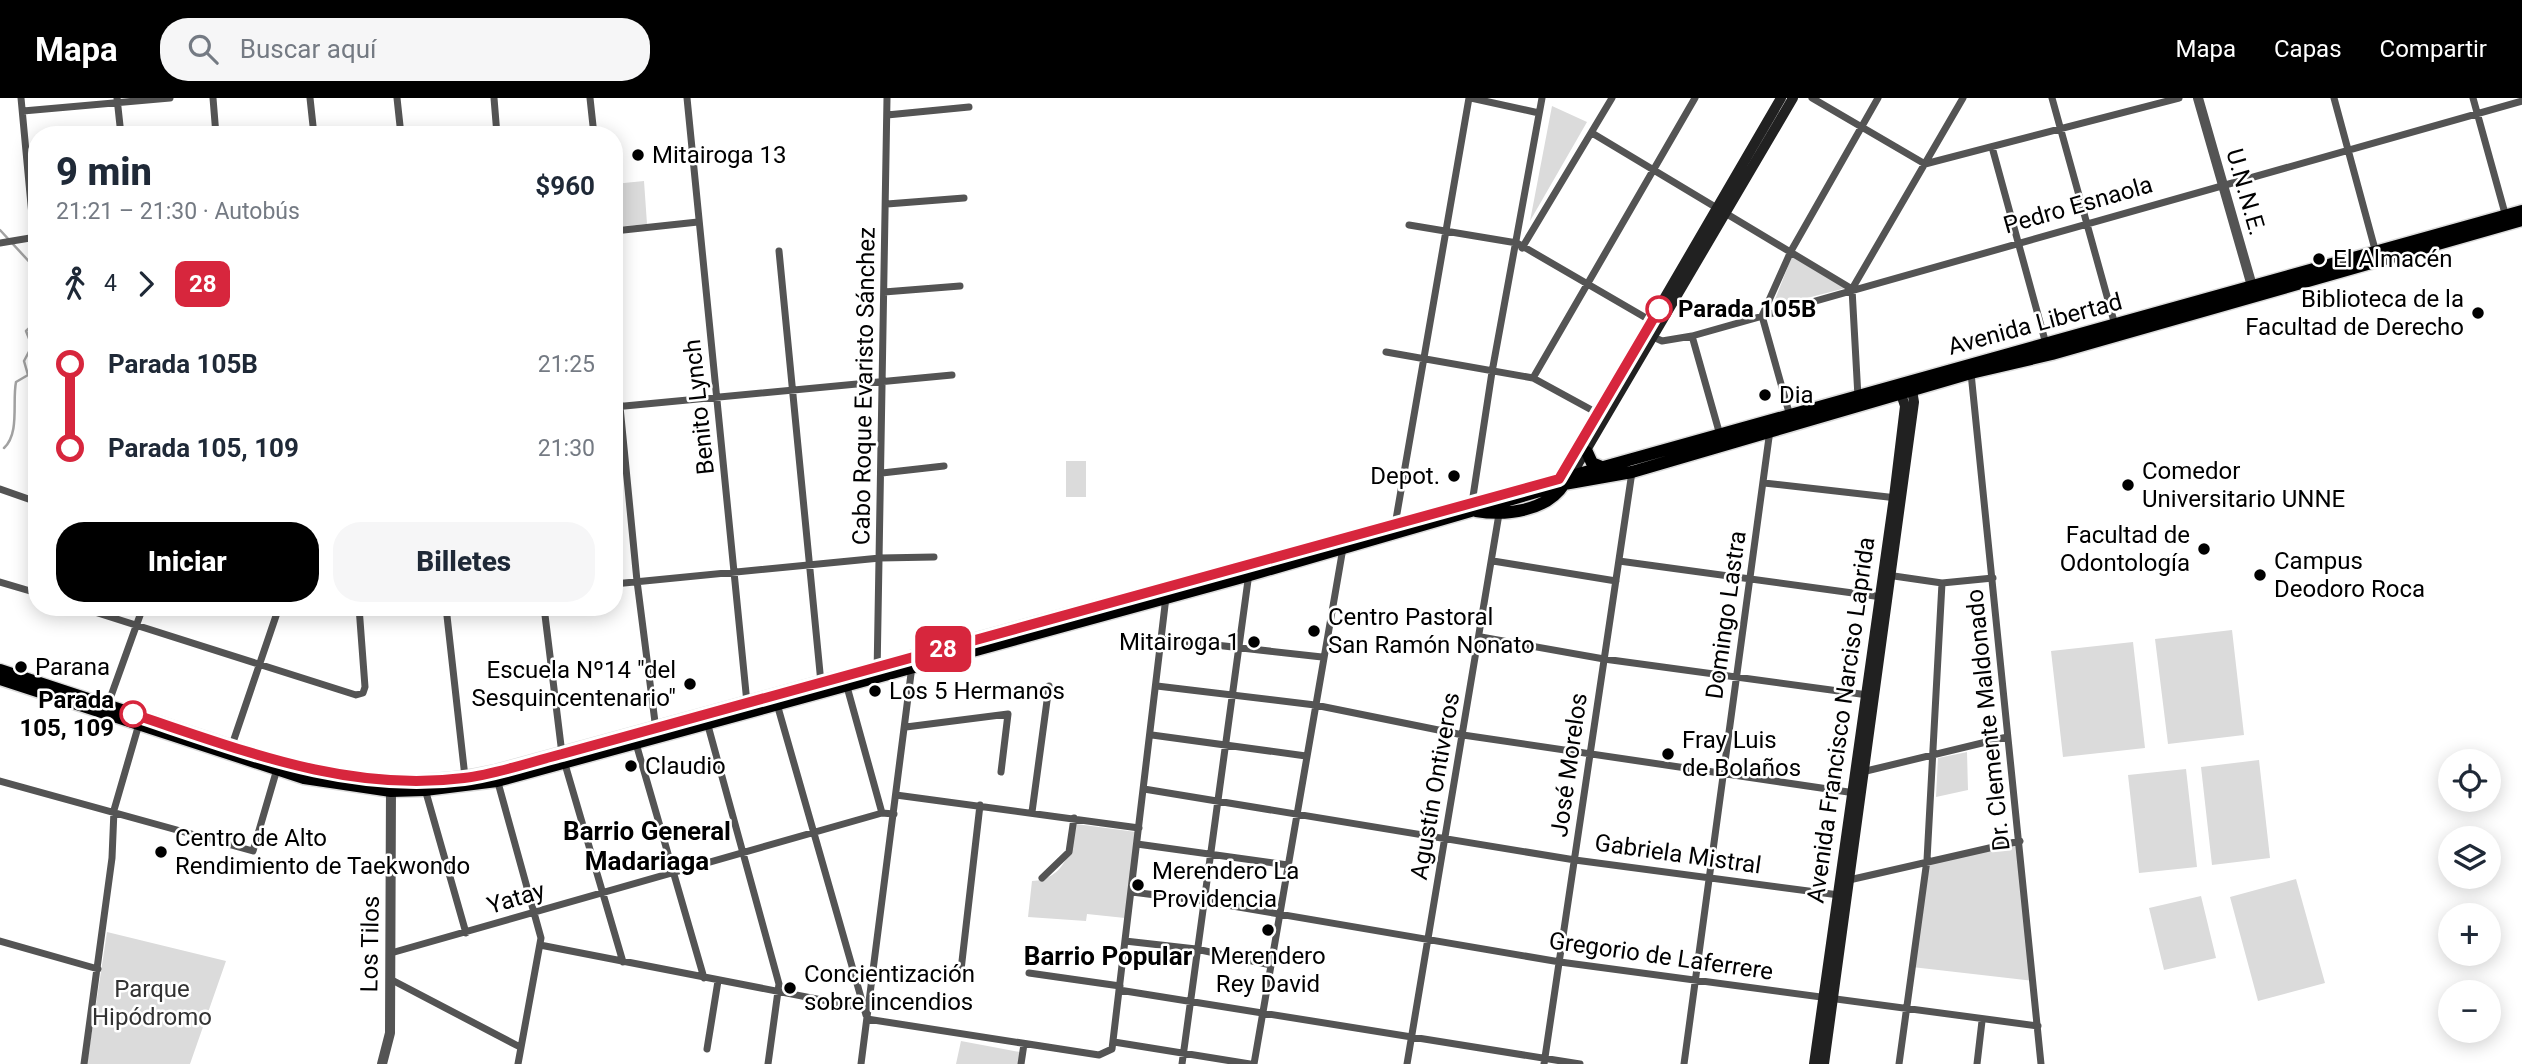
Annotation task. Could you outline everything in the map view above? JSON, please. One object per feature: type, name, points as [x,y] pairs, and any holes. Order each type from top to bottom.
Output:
[{"type":"main road","points":[[1342,544],[1395,525],[1472,507],[1499,514],[1551,501],[1656,324],[1781,98]]},
{"type":"main road","points":[[1721,210],[1793,98]]},
{"type":"main road","name":"Avenida Libertad","points":[[1565,480],[1721,436],[1769,428],[1790,416],[1858,397],[1907,390],[2046,345],[2377,257],[2506,220],[2522,211]]},
{"type":"main road","name":"Avenida Libertad","points":[[2506,220],[2522,220]]},
{"type":"main road","name":"Avenida Libertad","points":[[1565,480],[1632,472],[1769,428],[1971,373],[2052,354],[2253,291]]},
{"type":"main road","name":"Avenida Francisco Narciso Laprida","points":[[1842,895],[1849,880],[1858,771],[1898,498],[1907,390]]},
{"type":"main road","points":[[0,679],[106,710],[340,786],[425,786],[466,782],[658,733],[876,671],[1249,571],[1565,480],[1587,452],[1601,416]]},
{"type":"main road","points":[[1587,452],[1592,463],[1604,468]]},
{"type":"main road","points":[[0,670],[106,710]]},
{"type":"main road","name":"Avenida Francisco Narciso Laprida","points":[[1814,1064],[1828,997],[1856,793]]},
{"type":"main road","name":"Avenida Francisco Narciso Laprida","points":[[1824,1064],[1828,997]]},
{"type":"street","points":[[21,98],[28,159]]},
{"type":"street","points":[[23,111],[118,100],[170,98]]},
{"type":"street","points":[[213,98],[215,126]]},
{"type":"street","points":[[310,98],[313,126]]},
{"type":"street","points":[[397,98],[400,126]]},
{"type":"street","points":[[494,98],[496,126]]},
{"type":"street","points":[[590,98],[593,126]]},
{"type":"street","name":"Benito Lynch","points":[[687,98],[748,707]]},
{"type":"street","name":"Cabo Roque Evaristo Sánchez","points":[[876,671],[882,472],[887,98]]},
{"type":"street","points":[[1395,525],[1421,358],[1470,98],[1539,113]]},
{"type":"street","points":[[1472,507],[1492,372],[1513,264],[1520,244],[1542,98]]},
{"type":"street","points":[[1520,244],[1612,98]]},
{"type":"street","points":[[1533,378],[1695,98]]},
{"type":"street","points":[[1812,98],[1925,164],[2179,98]]},
{"type":"street","points":[[1790,416],[1762,316],[1791,251],[1878,98]]},
{"type":"street","points":[[1858,397],[1852,289],[1963,98]]},
{"type":"street","points":[[2052,98],[2115,325]]},
{"type":"street","name":"U.N.N.E.","points":[[2198,98],[2253,291]]},
{"type":"street","points":[[2334,98],[2377,257]]},
{"type":"street","points":[[2473,98],[2506,220]]},
{"type":"street","points":[[118,100],[120,126]]},
{"type":"street","name":"Pedro Esnaola","points":[[1649,335],[1662,341],[1692,336],[2522,101]]},
{"type":"street","points":[[887,114],[969,107]]},
{"type":"street","points":[[1592,133],[1852,289]]},
{"type":"street","points":[[1992,147],[2046,345]]},
{"type":"street","points":[[887,204],[964,198]]},
{"type":"street","points":[[623,230],[698,222]]},
{"type":"street","points":[[1409,225],[1520,244],[1656,324]]},
{"type":"street","points":[[0,243],[28,238]]},
{"type":"street","points":[[779,251],[822,687]]},
{"type":"street","points":[[884,292],[960,286]]},
{"type":"street","points":[[1692,336],[1721,436]]},
{"type":"street","points":[[1386,352],[1533,378],[1601,416]]},
{"type":"street","name":"Dr. Clemente Maldonado","points":[[1971,373],[2041,1064]]},
{"type":"street","points":[[623,405],[952,376]]},
{"type":"street","name":"Domingo Lastra","points":[[1684,1064],[1722,775],[1765,483],[1769,428]]},
{"type":"street","points":[[623,458],[658,733]]},
{"type":"street","points":[[882,472],[944,466]]},
{"type":"street","name":"José Morelos","points":[[1544,1062],[1632,472]]},
{"type":"street","points":[[0,482],[0,489],[28,499]]},
{"type":"street","points":[[1765,483],[1898,498]]},
{"type":"street","name":"Agustín Ontiveros","points":[[1407,1064],[1481,637],[1499,514]]},
{"type":"street","points":[[1114,1042],[1252,1064],[1272,965],[1342,544]]},
{"type":"street","points":[[623,583],[811,567],[880,558],[934,557]]},
{"type":"street","points":[[1493,561],[1616,581]]},
{"type":"street","points":[[1619,561],[1884,597]]},
{"type":"street","points":[[1182,1064],[1249,571]]},
{"type":"street","points":[[1887,575],[1942,583],[1993,578]]},
{"type":"street","points":[[0,582],[28,590]]},
{"type":"street","points":[[1899,1064],[1927,860],[1942,583]]},
{"type":"street","points":[[867,1019],[1099,1055],[1107,1053],[1114,1042],[1152,735],[1165,594]]},
{"type":"street","points":[[106,616],[356,695],[363,694],[365,687],[359,616]]},
{"type":"street","points":[[106,710],[140,616]]},
{"type":"street","points":[[230,751],[276,616]]},
{"type":"street","points":[[447,616],[466,782]]},
{"type":"street","points":[[545,616],[564,758],[623,962]]},
{"type":"street","points":[[1481,637],[1604,659],[1869,695]]},
{"type":"street","points":[[1162,639],[1322,657]]},
{"type":"street","points":[[860,1064],[906,727],[911,662]]},
{"type":"street","points":[[846,680],[882,813]]},
{"type":"street","points":[[1032,812],[1049,686]]},
{"type":"street","points":[[1157,686],[1315,705],[1589,755],[1856,793]]},
{"type":"street","points":[[775,699],[867,1019]]},
{"type":"street","points":[[906,727],[1008,714],[1001,772]]},
{"type":"street","points":[[706,719],[779,984],[768,1064]]},
{"type":"street","points":[[83,1064],[112,858],[114,810],[140,721]]},
{"type":"street","points":[[1152,735],[1306,755]]},
{"type":"street","points":[[1858,771],[2007,737]]},
{"type":"street","points":[[635,739],[704,978]]},
{"type":"street","points":[[0,781],[114,810],[253,851],[278,766]]},
{"type":"street","points":[[497,776],[535,913],[540,945],[518,1064]]},
{"type":"street","name":"Los Tilos","points":[[382,1064],[390,1033],[391,786]]},
{"type":"street","points":[[425,786],[466,933]]},
{"type":"street","name":"Gabriela Mistral","points":[[1144,789],[1574,859],[1842,895]]},
{"type":"street","points":[[897,795],[1139,828]]},
{"type":"street","points":[[961,970],[980,805]]},
{"type":"street","name":"Yatay","points":[[391,953],[813,832],[882,813],[894,814]]},
{"type":"street","points":[[1042,878],[1069,852],[1074,818]]},
{"type":"street","points":[[1849,880],[1927,860],[2020,841]]},
{"type":"street","points":[[1138,844],[1288,865]]},
{"type":"street","name":"Gregorio de Laferrere","points":[[1132,892],[1203,901],[1560,962],[1828,997],[1982,1021],[2038,1026]]},
{"type":"street","points":[[0,941],[98,969]]},
{"type":"street","points":[[1125,941],[1196,950],[1272,965]]},
{"type":"street","points":[[540,945],[863,1008]]},
{"type":"street","points":[[1029,973],[1544,1062],[1580,1064]]},
{"type":"street","points":[[390,979],[520,1047]]},
{"type":"street","points":[[707,1049],[718,981]]},
{"type":"street","points":[[1977,1064],[1982,1021]]},
{"type":"street","points":[[1021,1064],[1024,1044]]},
{"type":"green space","points":[[1552,106],[1587,122],[1530,221]]},
{"type":"green space","points":[[644,181],[647,224],[623,226],[623,183]]},
{"type":"green space","points":[[1793,254],[1846,288],[1772,307]]},
{"type":"green space","points":[[1066,461],[1086,461],[1086,497],[1066,497]]},
{"type":"green space","points":[[2232,630],[2244,735],[2168,744],[2155,639]]},
{"type":"green space","points":[[2133,642],[2145,748],[2063,757],[2051,651]]},
{"type":"green space","points":[[1967,752],[1968,790],[1936,797],[1938,758]]},
{"type":"green space","points":[[2259,760],[2270,858],[2212,865],[2201,767]]},
{"type":"green space","points":[[2186,769],[2197,867],[2139,873],[2128,775]]},
{"type":"green space","points":[[1076,824],[1136,832],[1125,918],[1087,914],[1086,921],[1028,917],[1032,881],[1052,875],[1059,869],[1069,853]]},
{"type":"green space","points":[[2020,841],[2034,981],[1912,967],[1927,860]]},
{"type":"green space","points":[[2296,879],[2325,983],[2258,1001],[2230,897]]},
{"type":"green space","points":[[2201,896],[2216,958],[2164,970],[2149,908]]},
{"type":"green space","name":"Parque Hipódromo","points":[[107,932],[226,961],[190,1064],[87,1064]]},
{"type":"green space","points":[[961,1041],[1020,1052],[1018,1064],[956,1064]]},
{"type":"waterway","points":[[0,230],[28,260]]},
{"type":"waterway","points":[[28,329],[28,336]]},
{"type":"waterway","points":[[28,354],[24,361],[28,375]]},
{"type":"waterway","points":[[4,448],[14,426],[16,382],[28,375]]},
{"type":"bus line","name":"28","points":[[133,714],[279,762],[355,779],[425,781],[466,778],[562,754],[1559,479],[1659,309]]},
{"type":"place","name":"Mitairoga 13","points":[[638,155]]},
{"type":"place","name":"El Almacén","points":[[2319,259]]},
{"type":"place","name":"Parada 105B","points":[[1659,309]]},
{"type":"place","name":"Biblioteca de la Facultad de Derecho","points":[[2478,313]]},
{"type":"place","name":"Dia","points":[[1765,395]]},
{"type":"place","name":"Depot.","points":[[1454,476]]},
{"type":"place","name":"Comedor Universitario UNNE","points":[[2128,485]]},
{"type":"place","name":"Facultad de Odontología","points":[[2204,549]]},
{"type":"place","name":"Campus Deodoro Roca","points":[[2260,575]]},
{"type":"place","name":"Centro Pastoral San Ramón Nonato","points":[[1314,631]]},
{"type":"place","name":"Mitairoga 1","points":[[1254,642]]},
{"type":"place","name":"Parana","points":[[21,667]]},
{"type":"place","name":"Escuela Nº14 \"del Sesquincentenario\"","points":[[690,684]]},
{"type":"place","name":"Los 5 Hermanos","points":[[875,691]]},
{"type":"place","name":"Parada 105, 109","points":[[133,714]]},
{"type":"place","name":"Fray Luis de Bolaños","points":[[1668,754]]},
{"type":"place","name":"Claudio","points":[[631,766]]},
{"type":"place","name":"Centro de Alto Rendimiento de Taekwondo","points":[[161,852]]},
{"type":"place","name":"Merendero La Providencia","points":[[1138,885]]},
{"type":"place","name":"Merendero Rey David","points":[[1268,930]]},
{"type":"place","name":"Concientización sobre incendios","points":[[790,988]]},
{"type":"district","name":"Barrio General Madariaga","points":[[647,846]]},
{"type":"district","name":"Barrio Popular","points":[[1108,956]]}]
